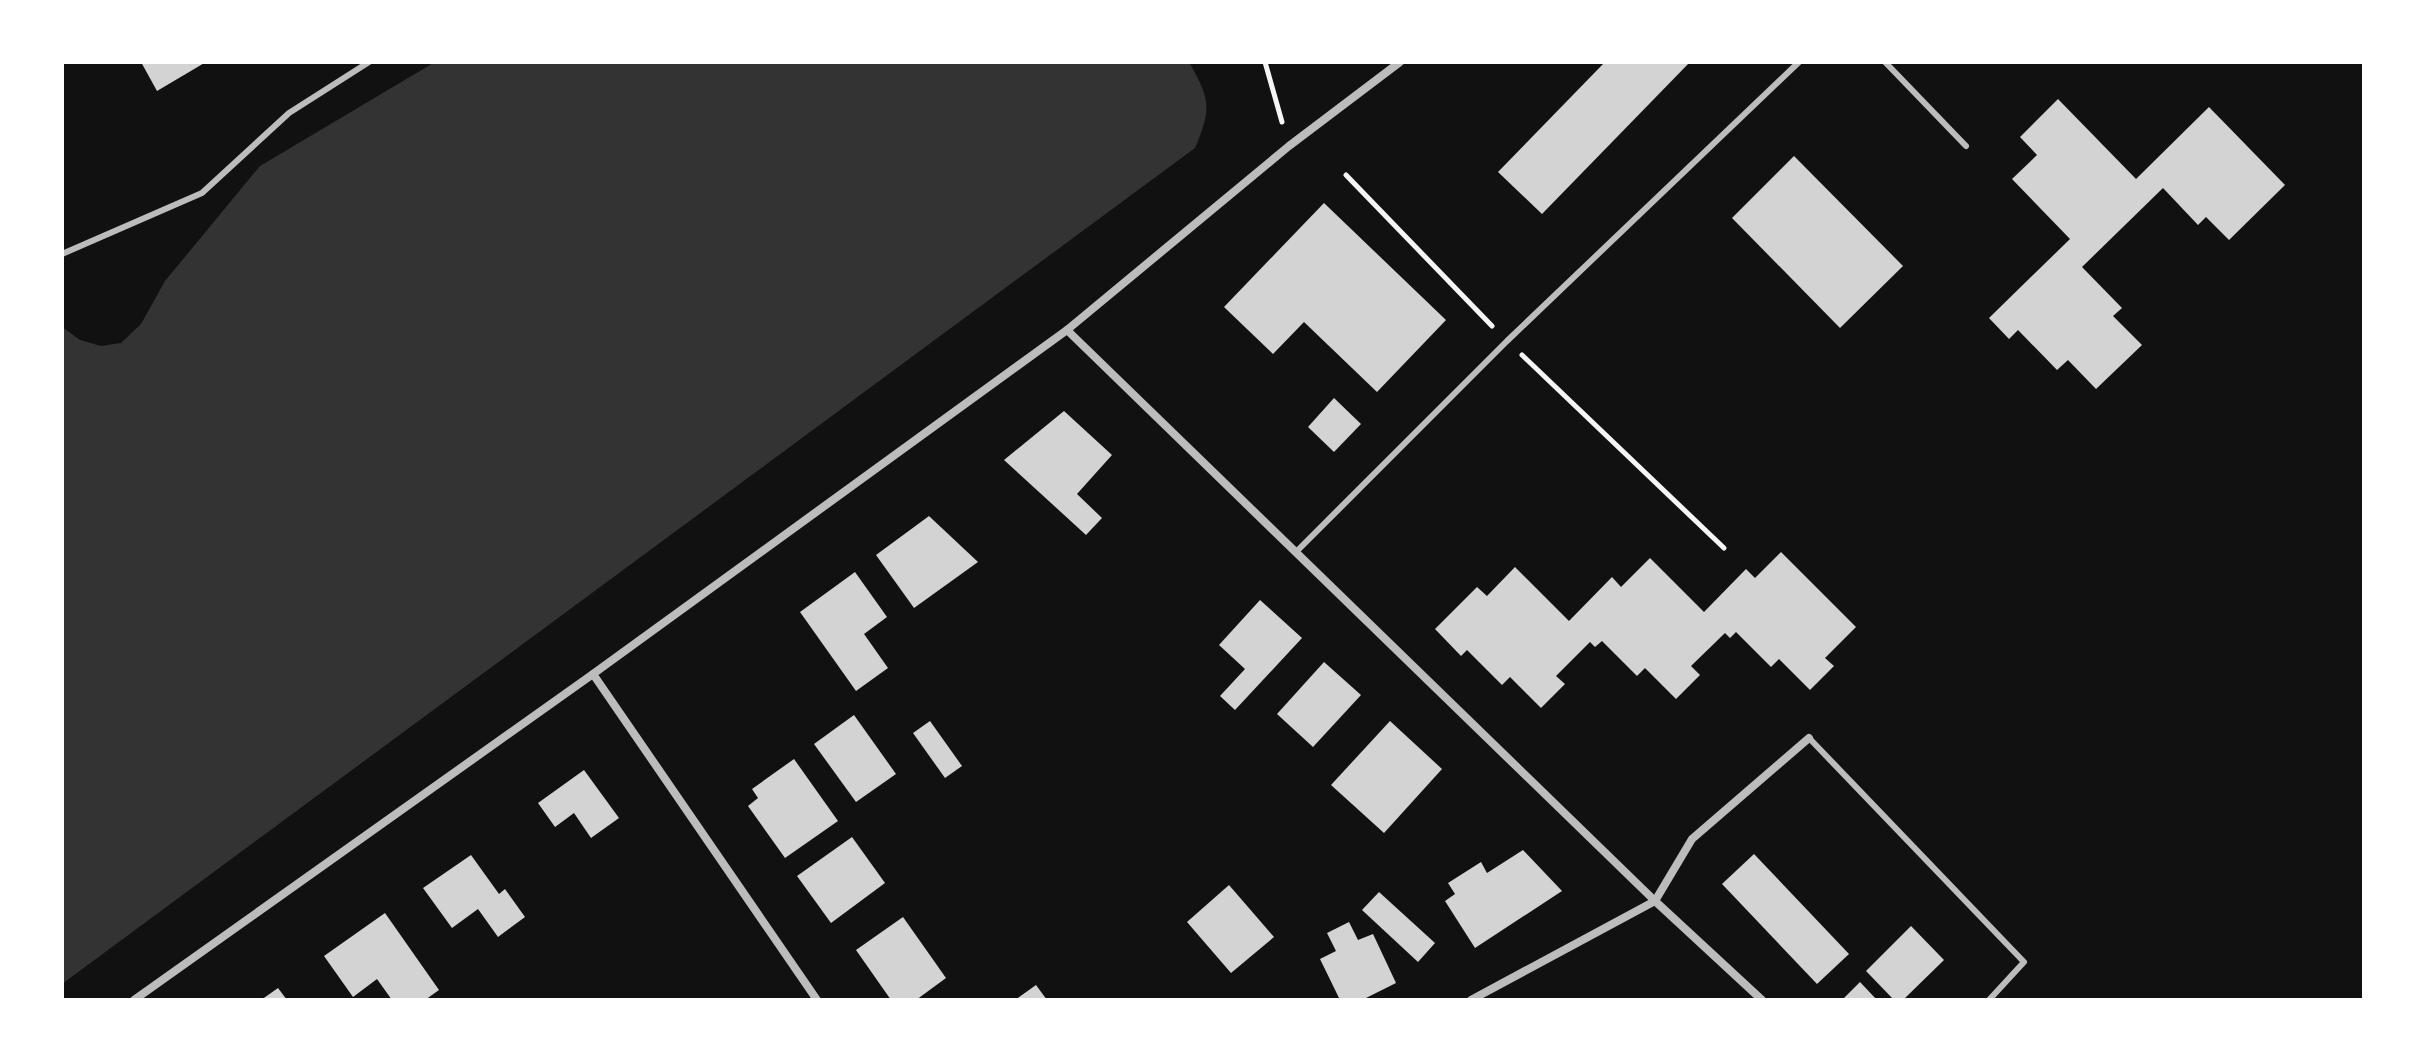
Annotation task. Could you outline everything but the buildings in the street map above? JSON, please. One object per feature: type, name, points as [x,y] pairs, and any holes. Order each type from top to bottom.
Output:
[{"type":"street","points":[[134,1000],[593,674],[1067,330],[1289,146],[1400,62]]},
{"type":"street","points":[[1067,330],[1655,901],[1762,1000]]},
{"type":"street","points":[[593,674],[817,1000]]},
{"type":"street","points":[[1471,1000],[1655,901],[1692,839],[1809,738]]},
{"type":"lane","points":[[62,254],[202,193],[289,113],[369,62]]},
{"type":"lane","points":[[1297,551],[1507,341],[1799,62]]},
{"type":"lane","points":[[1885,62],[1966,146]]},
{"type":"lane","points":[[1809,738],[2024,962],[1989,1000]]},
{"type":"path","points":[[1265,62],[1289,146]]},
{"type":"path","points":[[1346,175],[1507,341],[1724,548]]},
{"type":"shaded area","points":[[435,62],[1189,62],[1205,95],[1206,113],[1195,148],[62,984],[62,327],[80,340],[101,346],[121,343],[141,324],[165,281],[260,166]]}]
